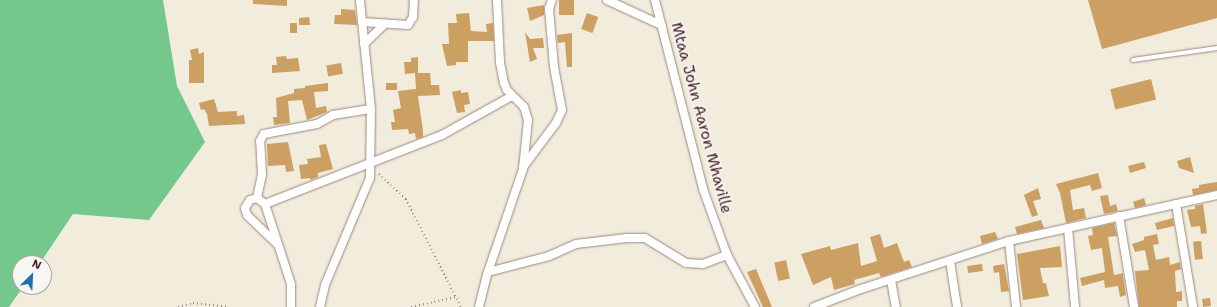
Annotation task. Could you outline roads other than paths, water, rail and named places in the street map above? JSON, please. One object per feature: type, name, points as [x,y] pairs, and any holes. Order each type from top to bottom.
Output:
[{"type":"street","points":[[320,307],[325,285],[370,178],[369,164],[371,109],[360,0]]},
{"type":"street","points":[[362,22],[403,26],[410,23],[414,17],[414,0]]},
{"type":"street","points":[[479,307],[488,272],[523,167],[528,120],[524,107],[512,96],[504,83],[500,62],[497,0]]},
{"type":"street","points":[[523,167],[556,123],[562,110],[554,67],[549,9],[552,0]]},
{"type":"street","points":[[607,0],[660,25]]},
{"type":"street","name":"Mtaa John Aaron Mhaville","points":[[655,0],[660,25],[703,189],[727,255],[755,307]]},
{"type":"street","points":[[364,44],[385,24]]},
{"type":"street","points":[[265,204],[442,135],[512,96]]},
{"type":"street","points":[[257,198],[262,175],[260,141],[264,134],[318,124],[333,115],[371,109]]},
{"type":"street","points":[[814,307],[832,304],[891,280],[1009,241],[1217,195]]},
{"type":"street","points":[[257,198],[265,204],[291,284],[291,307]]},
{"type":"street","points":[[257,198],[247,202],[245,212],[278,245]]},
{"type":"street","points":[[1176,204],[1193,307]]},
{"type":"street","points":[[1119,216],[1134,307]]},
{"type":"street","points":[[1068,228],[1075,307]]},
{"type":"street","points":[[488,272],[549,256],[576,244],[627,238],[645,238],[686,263],[702,264],[727,255]]},
{"type":"street","points":[[1009,241],[1016,307]]},
{"type":"street","points":[[950,261],[957,307]]},
{"type":"street","points":[[891,280],[896,307]]},
{"type":"lane","points":[[1133,60],[1217,48]]}]
